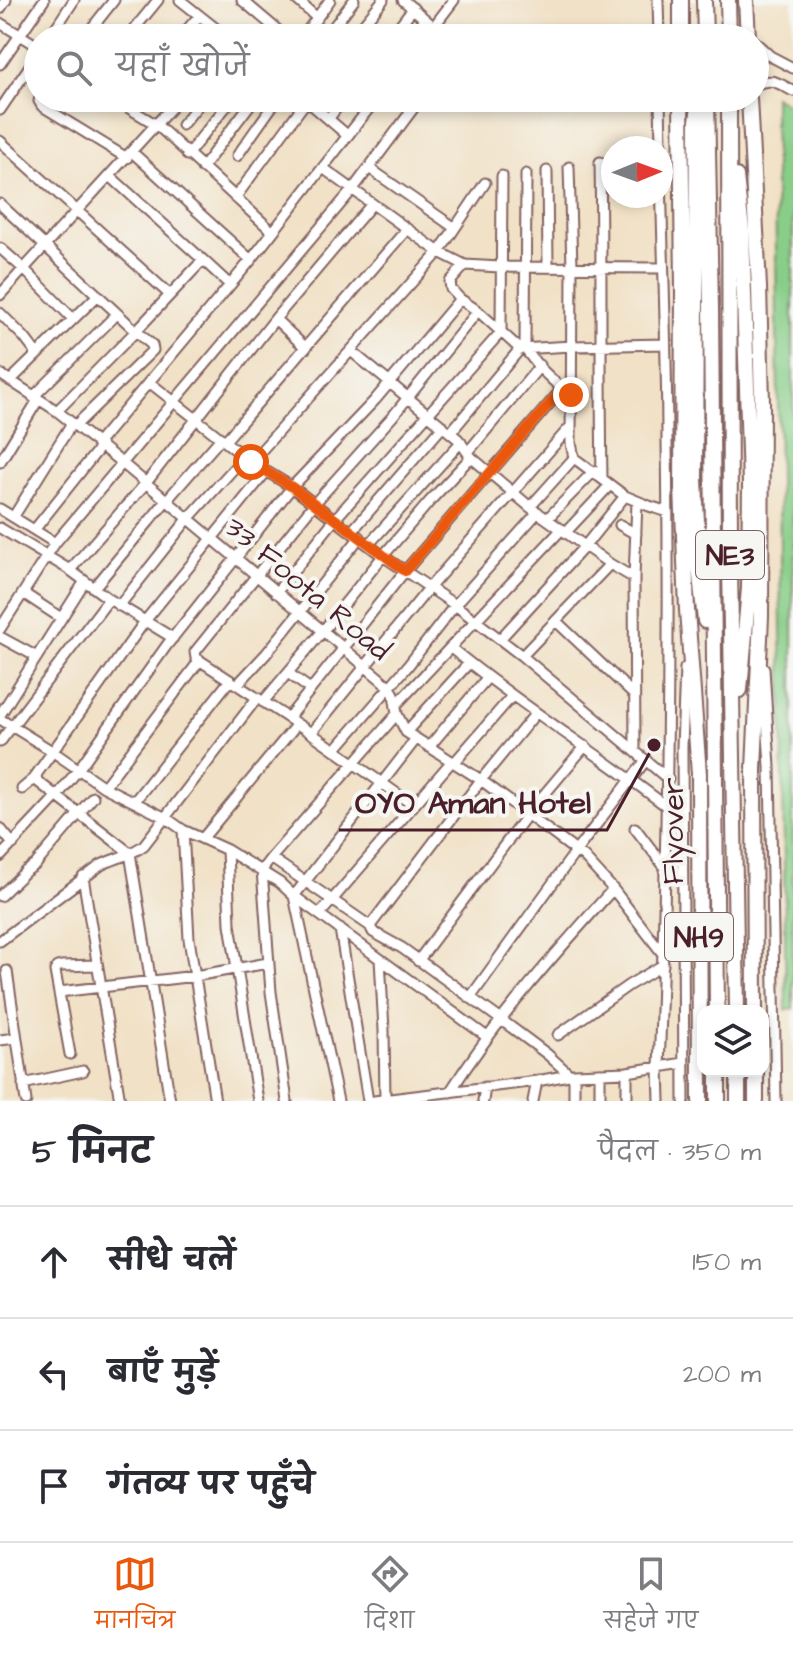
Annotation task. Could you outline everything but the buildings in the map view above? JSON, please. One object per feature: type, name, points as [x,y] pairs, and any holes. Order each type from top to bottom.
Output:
[{"type":"highway","points":[[681,0],[681,24]]},
{"type":"highway","points":[[704,0],[705,24]]},
{"type":"highway","points":[[728,0],[729,24]]},
{"type":"highway","points":[[746,1],[748,24]]},
{"type":"highway","points":[[681,112],[689,394],[699,566],[713,701]]},
{"type":"highway","points":[[689,394],[698,112]]},
{"type":"highway","name":"NE3","points":[[707,112],[717,1005]]},
{"type":"highway","name":"NE3","points":[[729,112],[737,1005]]},
{"type":"highway","points":[[730,112],[754,388],[749,588],[733,766]]},
{"type":"highway","points":[[749,112],[761,616],[754,769],[755,1005]]},
{"type":"highway","name":"Flyover","points":[[689,394],[682,488],[699,774],[700,1101]]},
{"type":"highway","points":[[718,1077],[718,1101]]},
{"type":"highway","points":[[738,1077],[738,1101]]},
{"type":"highway","points":[[756,1077],[756,1101]]},
{"type":"street","points":[[0,9],[6,0]]},
{"type":"street","points":[[28,24],[44,0]]},
{"type":"street","points":[[58,24],[74,0]]},
{"type":"street","points":[[95,24],[114,0]]},
{"type":"street","points":[[138,24],[158,0]]},
{"type":"street","points":[[180,0],[210,24]]},
{"type":"street","points":[[242,0],[270,24]]},
{"type":"street","points":[[297,0],[317,18]]},
{"type":"street","points":[[312,24],[330,0]]},
{"type":"street","points":[[336,24],[354,0]]},
{"type":"street","points":[[363,24],[383,0]]},
{"type":"street","points":[[403,0],[431,24]]},
{"type":"street","points":[[436,24],[454,0]]},
{"type":"street","points":[[658,0],[659,24]]},
{"type":"street","points":[[401,24],[413,8]]},
{"type":"street","points":[[192,24],[199,16]]},
{"type":"street","points":[[0,23],[24,37]]},
{"type":"street","points":[[0,64],[24,29]]},
{"type":"street","points":[[769,55],[793,68]]},
{"type":"street","points":[[0,110],[24,75]]},
{"type":"street","points":[[769,80],[793,91]]},
{"type":"street","points":[[53,112],[129,155],[251,260]]},
{"type":"street","points":[[141,112],[273,232]]},
{"type":"street","points":[[0,295],[168,112]]},
{"type":"street","points":[[182,125],[193,112]]},
{"type":"street","points":[[187,155],[222,112]]},
{"type":"street","points":[[202,168],[244,112]]},
{"type":"street","points":[[237,156],[268,112]]},
{"type":"street","points":[[235,198],[297,112]]},
{"type":"street","points":[[322,112],[347,135]]},
{"type":"street","points":[[329,118],[334,112]]},
{"type":"street","points":[[35,529],[366,112]]},
{"type":"street","points":[[0,628],[55,543],[353,189],[411,112]]},
{"type":"street","points":[[660,112],[661,136]]},
{"type":"street","points":[[0,141],[170,295]]},
{"type":"street","points":[[600,162],[601,189]]},
{"type":"street","points":[[569,167],[572,346],[566,392],[574,458],[625,496],[668,512]]},
{"type":"street","points":[[323,168],[439,252],[465,265],[662,268]]},
{"type":"street","points":[[369,168],[455,228]]},
{"type":"street","points":[[547,171],[548,266]]},
{"type":"street","points":[[523,349],[526,174]]},
{"type":"street","points":[[110,176],[230,285]]},
{"type":"street","points":[[276,593],[335,519],[501,332],[502,176]]},
{"type":"street","points":[[119,606],[188,519],[351,351],[439,252],[485,183]]},
{"type":"street","points":[[0,204],[152,345],[153,350],[74,425],[14,516]]},
{"type":"street","points":[[70,570],[146,483],[275,319],[372,204]]},
{"type":"street","points":[[287,1101],[268,963],[262,870],[354,764],[396,709],[476,620],[564,530],[602,478],[601,208]]},
{"type":"street","points":[[660,1101],[668,779],[668,512],[661,208]]},
{"type":"street","points":[[94,588],[166,501],[306,348],[407,229]]},
{"type":"street","points":[[0,248],[73,319]]},
{"type":"street","points":[[57,411],[203,260]]},
{"type":"street","points":[[465,265],[450,282],[451,289],[523,349],[566,392]]},
{"type":"street","points":[[3,377],[37,354],[98,295]]},
{"type":"street","points":[[0,857],[78,770],[173,638],[292,487],[375,400],[460,299]]},
{"type":"street","points":[[413,805],[200,660],[195,649],[478,311]]},
{"type":"street","points":[[0,313],[37,354]]},
{"type":"street","points":[[0,462],[36,398],[117,314]]},
{"type":"street","points":[[275,319],[306,348]]},
{"type":"street","points":[[134,802],[234,683],[266,654],[356,534],[447,429],[523,349],[665,344]]},
{"type":"street","points":[[0,941],[101,865],[144,845],[260,700],[288,673],[470,455],[539,367],[539,347]]},
{"type":"street","points":[[351,351],[447,429],[470,455],[513,493],[634,578]]},
{"type":"street","name":"33 Foota Road","points":[[3,377],[57,411],[122,463],[390,687],[406,732],[481,780],[576,851],[613,889],[663,954]]},
{"type":"street","points":[[149,382],[248,459],[292,487],[383,556],[476,620],[668,779]]},
{"type":"street","points":[[203,838],[292,721],[310,689],[405,571],[566,392]]},
{"type":"street","points":[[311,733],[429,588],[571,426]]},
{"type":"street","points":[[369,544],[461,442]]},
{"type":"street","points":[[335,750],[390,687],[574,458]]},
{"type":"street","points":[[22,789],[35,778],[145,621],[266,472]]},
{"type":"street","points":[[548,518],[602,478]]},
{"type":"street","points":[[500,639],[585,546],[625,496]]},
{"type":"street","points":[[635,751],[637,502]]},
{"type":"street","points":[[0,509],[55,543]]},
{"type":"street","points":[[620,525],[636,534]]},
{"type":"street","points":[[0,528],[173,638]]},
{"type":"street","points":[[522,656],[610,564]]},
{"type":"street","points":[[85,581],[0,717],[104,787],[262,870],[487,1037]]},
{"type":"street","points":[[23,593],[61,618]]},
{"type":"street","points":[[0,742],[109,599]]},
{"type":"street","points":[[684,1101],[682,747],[687,610]]},
{"type":"street","points":[[761,616],[770,767],[776,1101]]},
{"type":"street","points":[[556,621],[634,695]]},
{"type":"street","points":[[0,637],[37,657]]},
{"type":"street","points":[[451,648],[487,678],[666,806]]},
{"type":"street","points":[[104,787],[200,660]]},
{"type":"street","points":[[406,732],[469,663]]},
{"type":"street","points":[[288,673],[310,689]]},
{"type":"street","points":[[429,747],[487,678]]},
{"type":"street","points":[[320,914],[512,696]]},
{"type":"street","points":[[370,926],[536,713]]},
{"type":"street","points":[[338,1101],[294,896],[416,739]]},
{"type":"street","points":[[418,961],[527,815],[585,746]]},
{"type":"street","points":[[470,998],[646,760]]},
{"type":"street","points":[[35,778],[130,853],[170,1101]]},
{"type":"street","points":[[0,896],[35,865],[93,797]]},
{"type":"street","points":[[0,828],[13,844]]},
{"type":"street","points":[[635,828],[664,866]]},
{"type":"street","points":[[183,830],[189,939],[215,1101]]},
{"type":"street","points":[[227,850],[230,924],[258,1101]]},
{"type":"street","points":[[271,858],[370,926],[373,932],[402,948],[547,1054],[572,1075],[574,1101]]},
{"type":"street","points":[[83,877],[120,1101]]},
{"type":"street","points":[[450,1092],[500,1019],[613,889]]},
{"type":"street","points":[[340,929],[368,1101]]},
{"type":"street","points":[[380,959],[384,1030],[379,1100],[426,1098],[572,1075],[627,1072],[684,1063]]},
{"type":"street","points":[[59,992],[195,976],[268,963]]},
{"type":"street","points":[[70,1054],[55,971],[61,966],[97,965]]},
{"type":"street","points":[[558,1035],[663,965]]},
{"type":"street","points":[[7,971],[26,1101]]},
{"type":"street","points":[[0,1040],[16,1038]]},
{"type":"street","points":[[23,1084],[83,1071]]},
{"type":"street","points":[[627,1072],[627,1101]]},
{"type":"street","points":[[600,1073],[600,1101]]},
{"type":"street","points":[[533,1101],[537,1081]]},
{"type":"street","points":[[483,1101],[485,1087]]},
{"type":"green space","points":[[774,96],[793,107],[793,1009],[786,1010]]},
{"type":"place","name":"OYO Aman Hotel","points":[[654,745]]},
{"type":"route","points":[[251,462],[292,487],[405,571],[562,389],[571,395]]}]
